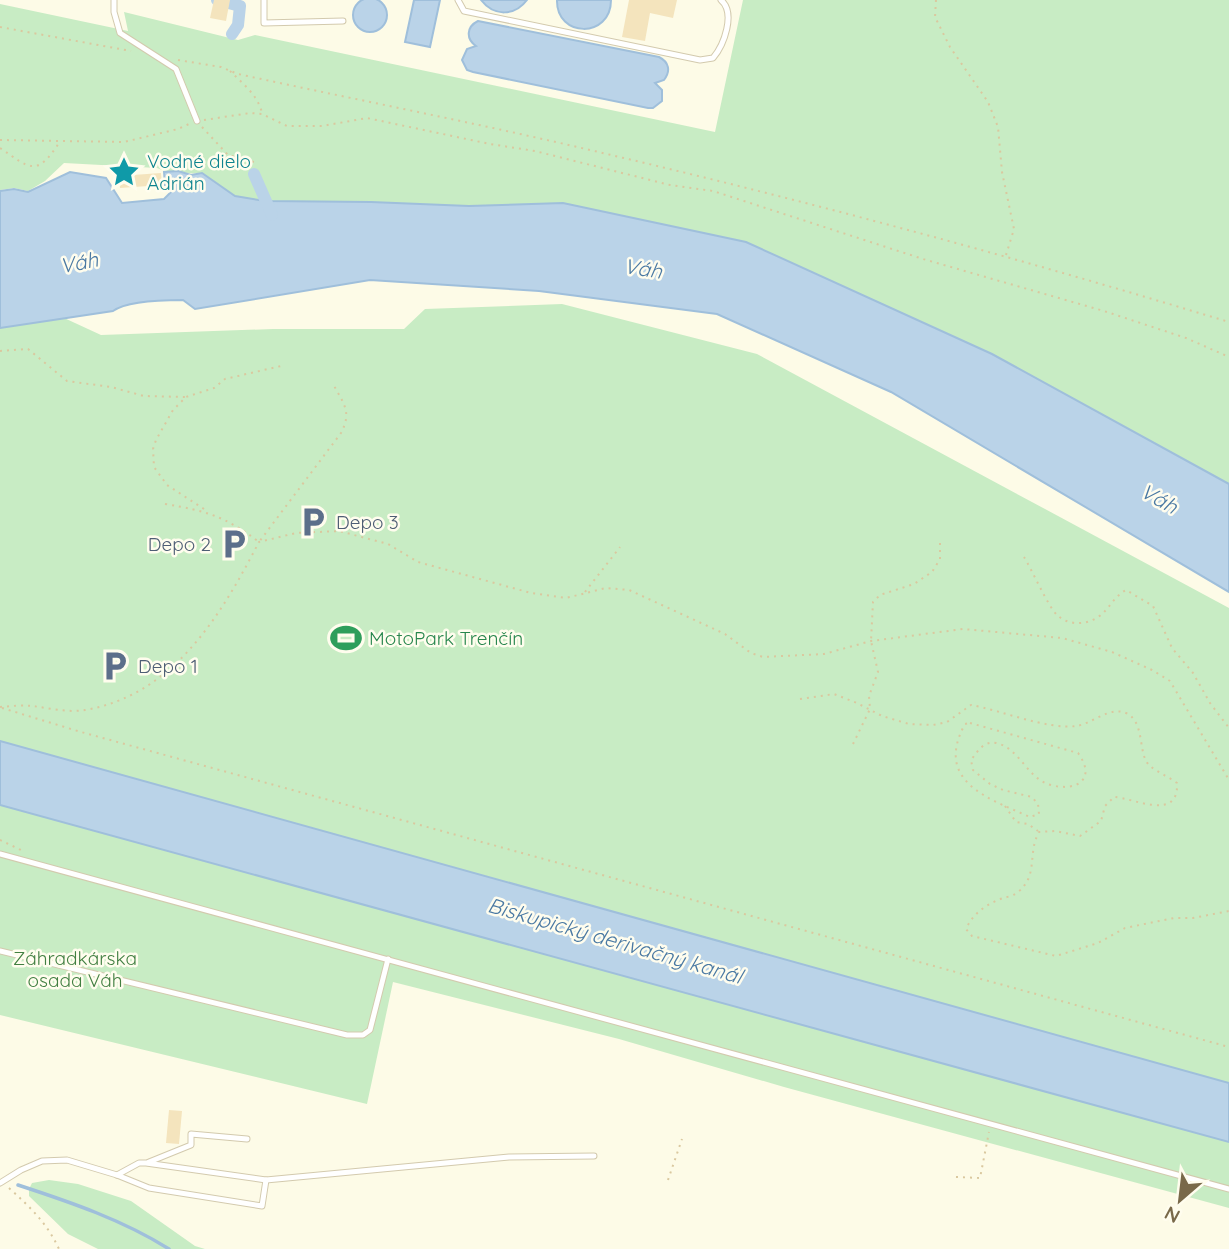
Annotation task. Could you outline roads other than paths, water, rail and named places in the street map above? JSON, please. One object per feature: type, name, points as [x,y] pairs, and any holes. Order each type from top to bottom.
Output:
[{"type":"lane","points":[[114,0],[114,12],[120,33],[176,69],[197,121]]},
{"type":"lane","points":[[264,0],[264,23],[343,21]]},
{"type":"lane","points":[[458,0],[464,11],[707,60],[713,58],[719,50],[726,32],[728,10],[721,0]]},
{"type":"lane","points":[[0,854],[1229,1189]]},
{"type":"lane","points":[[0,951],[347,1035],[363,1035],[370,1030],[388,960]]},
{"type":"lane","points":[[146,1163],[191,1145],[191,1135],[247,1139]]},
{"type":"lane","points":[[117,1175],[139,1163],[266,1180],[509,1157],[594,1156]]},
{"type":"lane","points":[[1,1183],[21,1170],[43,1161],[67,1160],[149,1188],[262,1206],[266,1180]]},
{"type":"water","points":[[370,-2],[382,3],[387,15],[382,27],[370,32],[358,27],[353,15],[358,3]]},
{"type":"water","points":[[414,0],[440,0],[430,47],[405,42]]},
{"type":"water","points":[[481,0],[527,0],[511,12],[498,12]]},
{"type":"water","points":[[557,0],[611,0],[609,13],[602,22],[584,29],[565,22],[559,13]]},
{"type":"water","points":[[478,21],[659,57],[665,61],[668,70],[664,80],[655,83],[662,90],[662,101],[653,108],[648,108],[467,70],[462,60],[467,49],[476,46],[470,40],[469,30]]},
{"type":"water","name":"Váh","points":[[178,171],[191,175],[202,173],[235,196],[265,201],[469,206],[563,203],[746,242],[992,354],[1229,484],[1229,592],[891,392],[717,314],[539,291],[370,280],[195,309],[183,300],[146,302],[127,305],[113,311],[0,328],[0,191],[14,189],[28,192],[70,172],[106,178],[122,203],[164,199],[171,192],[169,185],[165,185],[164,172]]},
{"type":"water","name":"Biskupický derivačný kanál","points":[[0,741],[1229,1083],[1229,1142],[0,805]]},
{"type":"waterway","points":[[217,0],[240,6],[238,25],[232,34]]},
{"type":"waterway","points":[[254,174],[272,215]]},
{"type":"waterway","points":[[18,1185],[115,1220],[169,1249]]},
{"type":"place","name":"Vodné dielo Adrián","points":[[124,172]]},
{"type":"place","name":"Depo 3","points":[[313,522]]},
{"type":"place","name":"Depo 2","points":[[234,544]]},
{"type":"place","name":"MotoPark Trenčín","points":[[346,638]]},
{"type":"place","name":"Depo 1","points":[[115,666]]},
{"type":"park label","name":"Záhradkárska osada Váh","points":[[75,969]]}]
